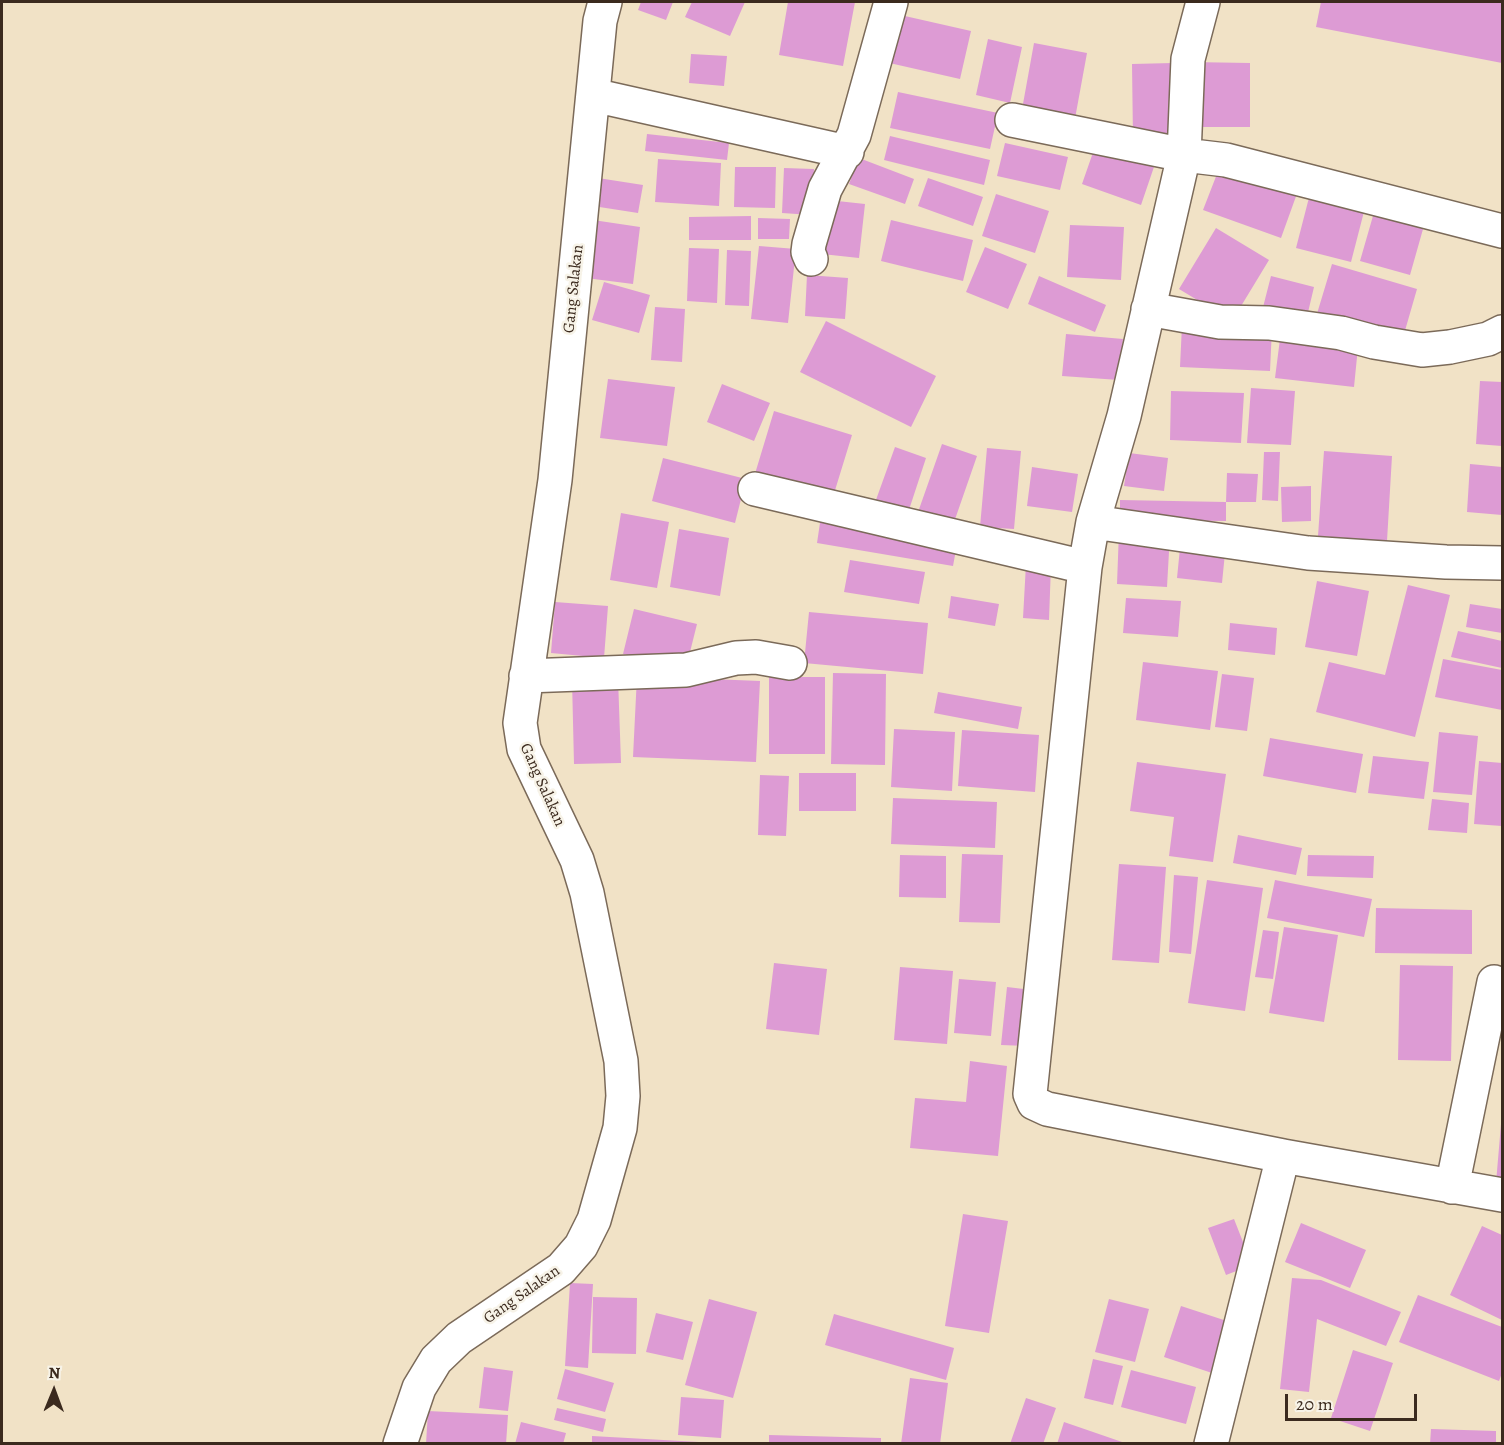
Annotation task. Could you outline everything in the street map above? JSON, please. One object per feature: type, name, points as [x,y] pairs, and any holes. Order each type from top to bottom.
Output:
[{"type":"street","name":"Gang Salakan","points":[[400,1443],[419,1388],[436,1360],[459,1338],[561,1269],[581,1246],[594,1220],[620,1128],[623,1096],[621,1061],[587,893],[577,860],[524,749],[520,723],[555,480],[600,21],[605,2]]},
{"type":"street","points":[[811,259],[808,252],[809,244],[825,189],[847,152],[854,135],[891,2]]},
{"type":"street","points":[[1203,2],[1188,59],[1184,155],[1124,416],[1093,522],[1085,567],[1030,1094],[1034,1103],[1047,1109],[1283,1156],[1503,1196]]},
{"type":"street","points":[[593,95],[847,152]]},
{"type":"street","points":[[1012,120],[1184,155],[1226,160],[1503,231]]},
{"type":"street","points":[[1148,309],[1220,322],[1269,323],[1341,333],[1374,342],[1422,350],[1488,339],[1503,332]]},
{"type":"street","points":[[755,489],[1085,567]]},
{"type":"street","points":[[1093,522],[1308,553],[1446,562],[1503,563]]},
{"type":"street","points":[[526,676],[686,670],[746,657],[790,663]]},
{"type":"street","points":[[1452,1186],[1494,982]]},
{"type":"street","points":[[1211,1443],[1283,1156]]},
{"type":"building","points":[[641,2],[673,2],[666,20],[638,10]]},
{"type":"building","points":[[692,2],[745,2],[730,36],[685,17]]},
{"type":"building","points":[[788,2],[855,2],[843,66],[779,55]]},
{"type":"building","points":[[1321,2],[1502,2],[1502,63],[1316,27]]},
{"type":"building","points":[[896,14],[971,31],[960,79],[885,62]]},
{"type":"building","points":[[988,39],[1022,47],[1010,103],[976,95]]},
{"type":"building","points":[[1034,43],[1087,53],[1074,124],[1021,115]]},
{"type":"building","points":[[691,54],[727,56],[724,86],[689,83]]},
{"type":"building","points":[[1190,62],[1250,63],[1250,127],[1190,127]]},
{"type":"building","points":[[1173,63],[1175,138],[1133,139],[1132,64]]},
{"type":"building","points":[[898,92],[998,113],[990,149],[890,128]]},
{"type":"building","points":[[647,134],[729,143],[727,160],[645,151]]},
{"type":"building","points":[[890,136],[990,160],[984,185],[884,160]]},
{"type":"building","points":[[1097,141],[1156,161],[1141,205],[1082,184]]},
{"type":"building","points":[[1005,143],[1068,157],[1060,190],[997,176]]},
{"type":"building","points":[[859,158],[914,179],[905,204],[849,184]]},
{"type":"building","points":[[658,159],[721,163],[719,206],[655,202]]},
{"type":"building","points":[[1222,161],[1299,188],[1281,238],[1203,210]]},
{"type":"building","points":[[735,167],[776,167],[775,208],[734,207]]},
{"type":"building","points":[[784,168],[814,169],[812,215],[782,213]]},
{"type":"building","points":[[598,178],[643,185],[638,213],[593,206]]},
{"type":"building","points":[[928,178],[983,197],[973,226],[918,206]]},
{"type":"building","points":[[1312,186],[1367,200],[1351,262],[1296,248]]},
{"type":"building","points":[[996,194],[1049,211],[1035,253],[982,236]]},
{"type":"building","points":[[828,200],[865,204],[859,258],[822,254]]},
{"type":"building","points":[[1377,202],[1427,215],[1410,275],[1360,261]]},
{"type":"building","points":[[751,216],[751,240],[689,240],[689,217]]},
{"type":"building","points":[[758,218],[790,219],[789,239],[758,239]]},
{"type":"building","points":[[593,220],[640,227],[633,284],[586,278]]},
{"type":"building","points":[[891,220],[973,240],[963,281],[881,261]]},
{"type":"building","points":[[1070,225],[1124,227],[1121,280],[1067,277]]},
{"type":"building","points":[[1216,228],[1269,260],[1232,321],[1179,289]]},
{"type":"building","points":[[759,246],[796,249],[788,323],[751,319]]},
{"type":"building","points":[[985,247],[1027,264],[1008,309],[966,292]]},
{"type":"building","points":[[689,248],[719,249],[717,303],[687,301]]},
{"type":"building","points":[[727,250],[751,251],[749,306],[725,305]]},
{"type":"building","points":[[1332,264],[1417,289],[1402,341],[1316,317]]},
{"type":"building","points":[[807,275],[848,278],[845,319],[805,316]]},
{"type":"building","points":[[1039,276],[1106,305],[1095,332],[1028,304]]},
{"type":"building","points":[[1271,276],[1314,287],[1305,325],[1261,315]]},
{"type":"building","points":[[604,282],[650,295],[639,333],[592,320]]},
{"type":"building","points":[[655,307],[685,309],[682,362],[651,360]]},
{"type":"building","points":[[826,321],[936,376],[911,427],[800,372]]},
{"type":"building","points":[[1182,325],[1272,328],[1270,371],[1180,367]]},
{"type":"building","points":[[1066,334],[1123,339],[1119,380],[1062,376]]},
{"type":"building","points":[[1280,339],[1358,347],[1354,387],[1275,378]]},
{"type":"building","points":[[608,379],[675,387],[667,446],[600,438]]},
{"type":"building","points":[[1480,381],[1502,382],[1502,446],[1476,444]]},
{"type":"building","points":[[722,384],[770,403],[754,441],[707,422]]},
{"type":"building","points":[[1251,388],[1295,391],[1291,445],[1247,443]]},
{"type":"building","points":[[1171,391],[1244,393],[1241,443],[1170,440]]},
{"type":"building","points":[[774,411],[852,435],[832,500],[754,477]]},
{"type":"building","points":[[942,444],[977,456],[952,528],[917,515]]},
{"type":"building","points":[[895,447],[926,458],[905,522],[872,511]]},
{"type":"building","points":[[987,448],[1021,451],[1014,529],[980,527]]},
{"type":"building","points":[[1324,451],[1392,456],[1387,541],[1318,536]]},
{"type":"building","points":[[1264,452],[1280,452],[1278,501],[1262,500]]},
{"type":"building","points":[[1129,453],[1168,458],[1164,491],[1124,486]]},
{"type":"building","points":[[663,458],[746,479],[735,523],[652,501]]},
{"type":"building","points":[[1470,464],[1502,467],[1502,515],[1467,512]]},
{"type":"building","points":[[1032,467],[1078,474],[1072,512],[1027,506]]},
{"type":"building","points":[[1227,473],[1258,474],[1256,502],[1226,502]]},
{"type":"building","points":[[1311,486],[1311,521],[1282,522],[1281,487]]},
{"type":"building","points":[[1120,500],[1226,502],[1226,521],[1120,520]]},
{"type":"building","points":[[621,513],[669,522],[657,588],[610,580]]},
{"type":"building","points":[[821,516],[958,539],[953,566],[817,543]]},
{"type":"building","points":[[679,529],[729,538],[720,596],[670,587]]},
{"type":"building","points":[[1119,531],[1170,534],[1167,587],[1117,584]]},
{"type":"building","points":[[1180,548],[1225,553],[1222,583],[1177,578]]},
{"type":"building","points":[[850,560],[925,572],[919,604],[844,592]]},
{"type":"building","points":[[1026,564],[1051,565],[1049,620],[1023,618]]},
{"type":"building","points":[[1317,581],[1369,591],[1357,656],[1305,647]]},
{"type":"building","points":[[1408,585],[1450,595],[1415,737],[1316,712],[1329,662],[1385,675]]},
{"type":"building","points":[[951,596],[999,604],[995,626],[948,618]]},
{"type":"building","points":[[1126,598],[1181,601],[1178,637],[1123,633]]},
{"type":"building","points":[[555,602],[608,606],[604,658],[551,653]]},
{"type":"building","points":[[1470,604],[1502,609],[1502,633],[1466,627]]},
{"type":"building","points":[[634,609],[697,624],[686,668],[623,654]]},
{"type":"building","points":[[809,612],[928,623],[923,674],[804,663]]},
{"type":"building","points":[[1230,623],[1277,628],[1275,655],[1228,650]]},
{"type":"building","points":[[1458,631],[1502,641],[1502,668],[1451,657]]},
{"type":"building","points":[[1443,659],[1502,670],[1502,710],[1435,697]]},
{"type":"building","points":[[1143,662],[1218,671],[1210,730],[1136,720]]},
{"type":"building","points":[[833,673],[886,674],[885,765],[831,764]]},
{"type":"building","points":[[1222,674],[1254,678],[1247,731],[1215,727]]},
{"type":"building","points":[[637,676],[760,681],[756,762],[633,757]]},
{"type":"building","points":[[769,677],[825,677],[825,754],[769,754]]},
{"type":"building","points":[[618,678],[621,763],[574,764],[572,680]]},
{"type":"building","points":[[938,692],[1022,707],[1018,729],[934,713]]},
{"type":"building","points":[[894,729],[955,732],[952,791],[891,787]]},
{"type":"building","points":[[962,730],[1039,735],[1035,792],[958,786]]},
{"type":"building","points":[[1439,732],[1478,736],[1472,795],[1433,792]]},
{"type":"building","points":[[1270,738],[1363,754],[1356,793],[1263,776]]},
{"type":"building","points":[[1373,756],[1429,762],[1424,799],[1368,793]]},
{"type":"building","points":[[1479,761],[1502,763],[1502,826],[1474,824]]},
{"type":"building","points":[[1137,762],[1226,774],[1213,862],[1169,856],[1174,817],[1130,811]]},
{"type":"building","points":[[799,773],[856,773],[856,811],[799,811]]},
{"type":"building","points":[[760,775],[789,776],[786,836],[758,835]]},
{"type":"building","points":[[893,798],[997,802],[995,848],[891,844]]},
{"type":"building","points":[[1432,799],[1469,803],[1467,833],[1428,830]]},
{"type":"building","points":[[1238,835],[1302,848],[1296,875],[1233,863]]},
{"type":"building","points":[[962,854],[1003,855],[1000,923],[959,922]]},
{"type":"building","points":[[900,855],[946,856],[946,898],[899,897]]},
{"type":"building","points":[[1308,855],[1374,856],[1373,878],[1307,876]]},
{"type":"building","points":[[1119,864],[1166,867],[1159,963],[1112,960]]},
{"type":"building","points":[[1174,875],[1198,877],[1191,954],[1169,952]]},
{"type":"building","points":[[1207,880],[1263,888],[1245,1011],[1188,1003]]},
{"type":"building","points":[[1275,880],[1372,899],[1364,937],[1267,918]]},
{"type":"building","points":[[1376,908],[1472,910],[1472,954],[1375,953]]},
{"type":"building","points":[[1284,927],[1338,935],[1324,1022],[1269,1013]]},
{"type":"building","points":[[1263,930],[1279,932],[1273,979],[1255,977]]},
{"type":"building","points":[[774,963],[827,969],[819,1035],[766,1029]]},
{"type":"building","points":[[1400,965],[1453,966],[1451,1061],[1398,1060]]},
{"type":"building","points":[[900,967],[953,971],[947,1044],[894,1040]]},
{"type":"building","points":[[959,979],[996,982],[991,1036],[954,1033]]},
{"type":"building","points":[[1007,987],[1032,990],[1027,1046],[1001,1045]]},
{"type":"building","points":[[970,1061],[1007,1066],[998,1156],[910,1148],[915,1098],[966,1102]]},
{"type":"building","points":[[1501,1124],[1502,1183],[1496,1183]]},
{"type":"building","points":[[963,1214],[1008,1221],[989,1333],[945,1326]]},
{"type":"building","points":[[1234,1219],[1252,1265],[1226,1275],[1208,1228]]},
{"type":"building","points":[[1301,1223],[1366,1250],[1350,1288],[1285,1262]]},
{"type":"building","points":[[1482,1226],[1502,1235],[1502,1320],[1450,1295]]},
{"type":"building","points":[[1292,1278],[1321,1280],[1401,1312],[1386,1346],[1317,1319],[1309,1392],[1280,1389]]},
{"type":"building","points":[[570,1283],[593,1284],[588,1368],[565,1366]]},
{"type":"building","points":[[1418,1295],[1502,1327],[1502,1373],[1499,1381],[1399,1342]]},
{"type":"building","points":[[593,1297],[637,1298],[636,1354],[592,1353]]},
{"type":"building","points":[[709,1299],[757,1312],[733,1398],[685,1385]]},
{"type":"building","points":[[1109,1299],[1149,1309],[1135,1362],[1095,1352]]},
{"type":"building","points":[[1181,1306],[1233,1323],[1215,1374],[1164,1357]]},
{"type":"building","points":[[656,1313],[693,1322],[683,1360],[646,1352]]},
{"type":"building","points":[[834,1314],[954,1348],[946,1380],[825,1345]]},
{"type":"building","points":[[1353,1350],[1393,1363],[1370,1431],[1331,1418]]},
{"type":"building","points":[[1093,1359],[1123,1366],[1113,1405],[1084,1398]]},
{"type":"building","points":[[484,1367],[513,1371],[508,1411],[479,1408]]},
{"type":"building","points":[[565,1369],[614,1383],[605,1412],[557,1399]]},
{"type":"building","points":[[1131,1370],[1196,1387],[1186,1424],[1121,1407]]},
{"type":"building","points":[[910,1378],[948,1383],[940,1444],[901,1444]]},
{"type":"building","points":[[681,1397],[724,1400],[721,1438],[678,1435]]},
{"type":"building","points":[[1026,1398],[1056,1408],[1043,1444],[1010,1444]]},
{"type":"building","points":[[557,1408],[606,1419],[603,1432],[554,1420]]},
{"type":"building","points":[[428,1411],[508,1415],[506,1444],[426,1444]]},
{"type":"building","points":[[521,1422],[566,1433],[563,1444],[515,1444]]},
{"type":"building","points":[[1064,1422],[1125,1443],[1125,1444],[1057,1444]]},
{"type":"building","points":[[1431,1429],[1496,1431],[1496,1444],[1430,1444]]},
{"type":"building","points":[[769,1435],[881,1438],[881,1444],[769,1444]]},
{"type":"building","points":[[592,1436],[699,1442],[699,1444],[592,1444]]}]
